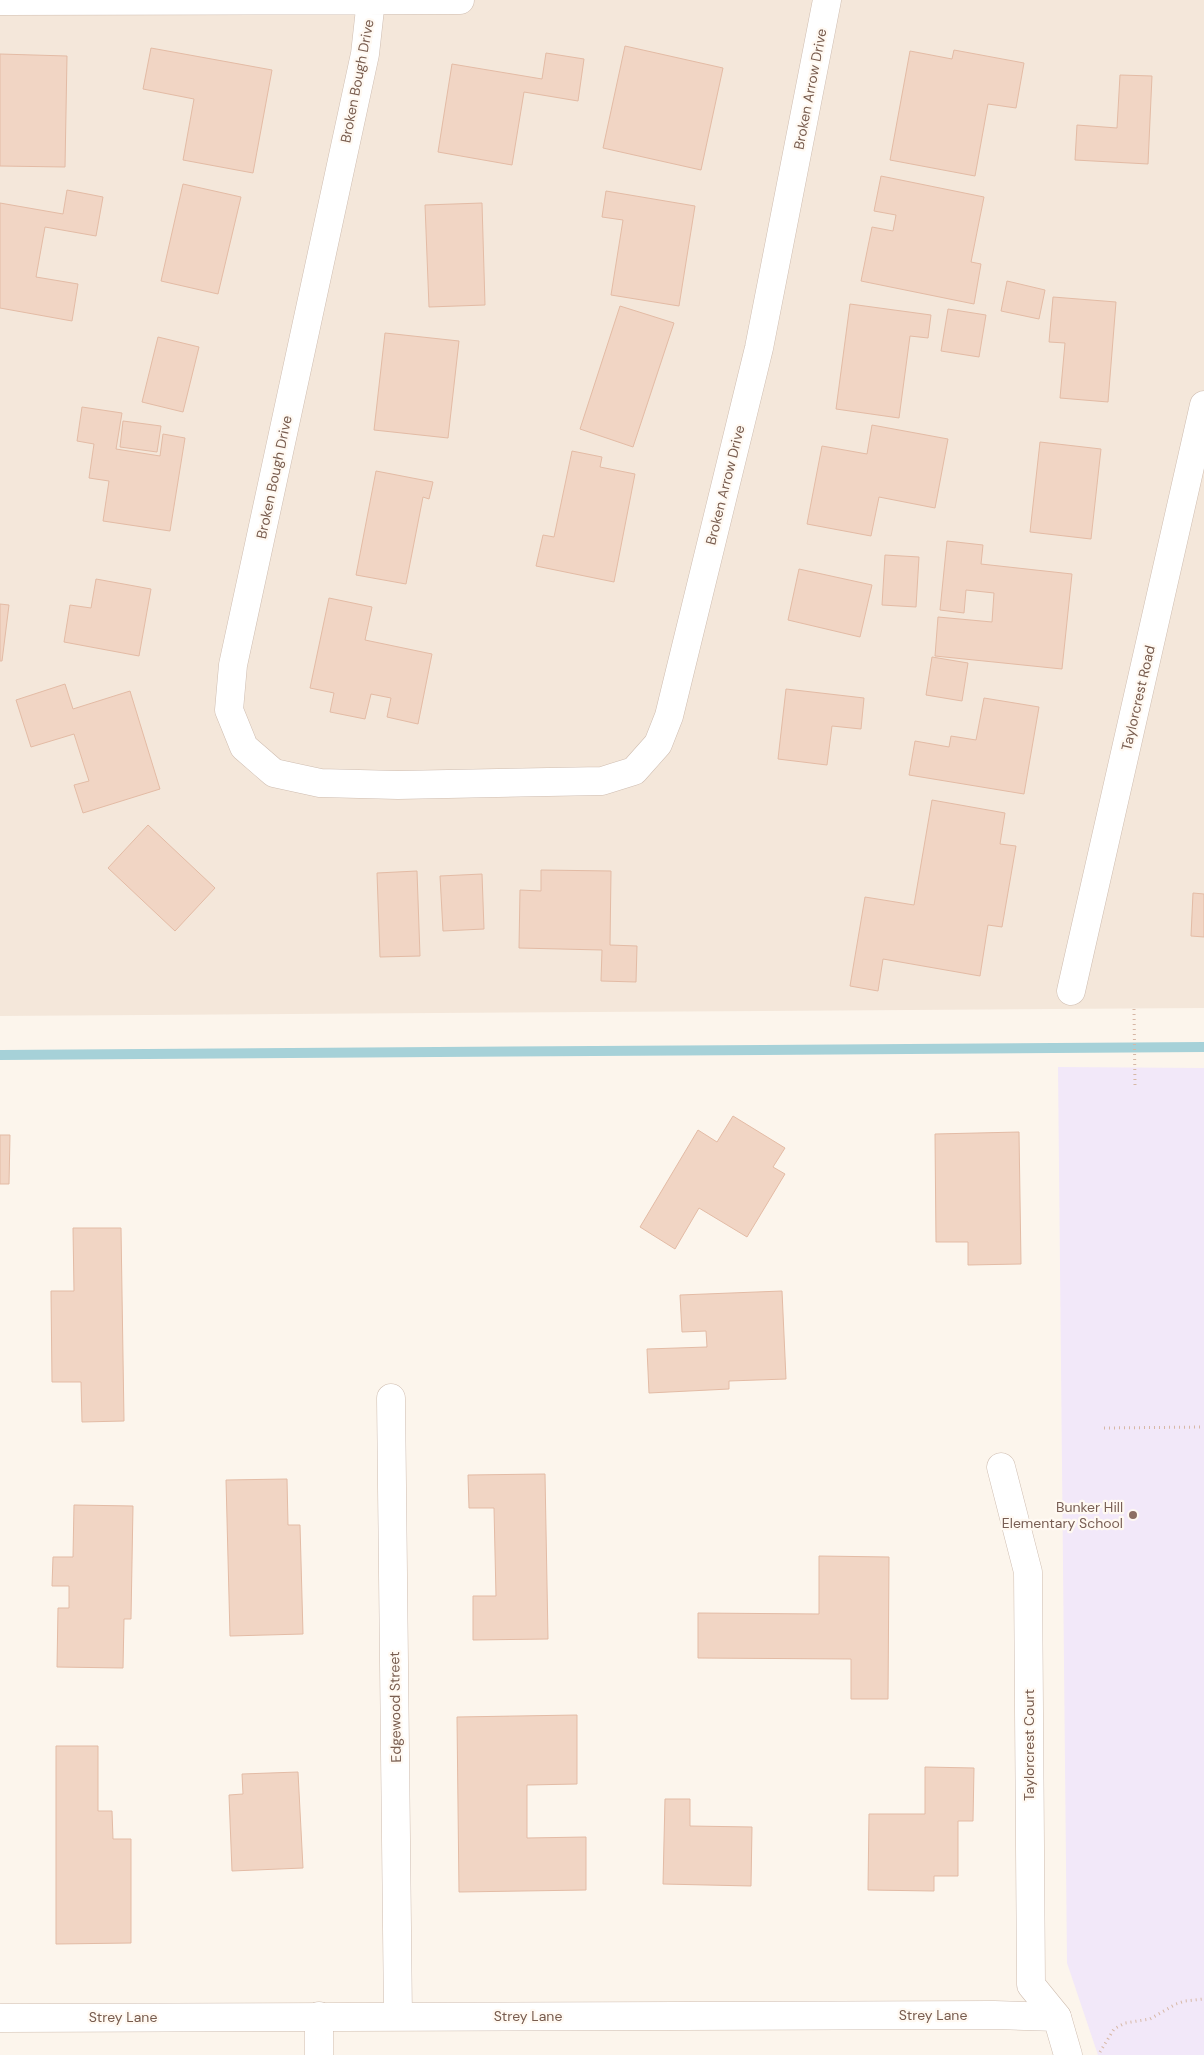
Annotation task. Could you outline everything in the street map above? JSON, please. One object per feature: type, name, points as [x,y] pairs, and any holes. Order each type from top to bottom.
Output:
[{"type":"street","name":"Broken Bough Drive","points":[[371,0],[365,54],[233,665],[229,710],[244,747],[274,773],[320,783],[444,784]]},
{"type":"street","points":[[0,1],[460,0]]},
{"type":"street","name":"Broken Arrow Drive","points":[[444,784],[602,781],[634,771],[658,744],[669,716],[759,348],[827,0]]},
{"type":"street","name":"Taylorcrest Road","points":[[1071,992],[1204,405]]},
{"type":"street","name":"Edgewood Street","points":[[392,1398],[398,2016]]},
{"type":"street","name":"Taylorcrest Court","points":[[1001,1467],[1028,1572],[1031,1985],[1057,2017]]},
{"type":"street","name":"Strey Lane","points":[[0,2018],[994,2015],[1057,2017]]},
{"type":"street","points":[[318,2016],[319,2055]]},
{"type":"street","points":[[1057,2017],[1081,2054]]},
{"type":"path","points":[[1134,1009],[1135,1086]]},
{"type":"path","points":[[1104,1428],[1204,1426]]},
{"type":"path","points":[[1081,2054],[1098,2055],[1114,2029],[1125,2023],[1150,2019],[1176,2004],[1186,2001],[1204,2000]]},
{"type":"shaded area","points":[[0,0],[1204,0],[1204,1008],[0,1016]]},
{"type":"shaded area","name":"Bunker Hill Elementary School","points":[[1058,1067],[1204,1068],[1204,2055],[1098,2055],[1067,1963]]},
{"type":"building","points":[[625,46],[723,68],[701,170],[603,148]]},
{"type":"building","points":[[151,48],[272,70],[253,173],[183,160],[194,99],[143,89]]},
{"type":"building","points":[[954,50],[1024,63],[1016,108],[988,104],[975,176],[890,160],[910,51],[952,59]]},
{"type":"building","points":[[546,53],[584,59],[578,101],[524,92],[512,165],[438,152],[452,64],[542,79]]},
{"type":"building","points":[[0,54],[67,56],[65,167],[0,166]]},
{"type":"building","points":[[1120,75],[1152,76],[1148,164],[1075,160],[1077,125],[1117,128]]},
{"type":"building","points":[[881,176],[984,197],[971,262],[981,264],[974,304],[861,281],[872,227],[893,231],[896,215],[874,211]]},
{"type":"building","points":[[183,184],[241,197],[218,294],[161,281]]},
{"type":"building","points":[[67,190],[103,197],[96,236],[45,227],[36,277],[78,284],[72,321],[0,308],[0,203],[63,214]]},
{"type":"building","points":[[606,191],[695,206],[679,306],[611,295],[623,220],[602,217]]},
{"type":"building","points":[[482,203],[485,305],[429,307],[425,205]]},
{"type":"building","points":[[1007,281],[1045,290],[1039,319],[1001,311]]},
{"type":"building","points":[[1053,297],[1116,302],[1108,402],[1060,398],[1065,343],[1049,342]]},
{"type":"building","points":[[850,304],[931,315],[928,338],[910,336],[899,418],[836,409]]},
{"type":"building","points":[[620,306],[674,323],[633,447],[580,429]]},
{"type":"building","points":[[948,309],[986,315],[979,357],[941,351]]},
{"type":"building","points":[[385,333],[459,341],[448,438],[374,430]]},
{"type":"building","points":[[158,337],[199,347],[183,412],[142,402]]},
{"type":"building","points":[[82,407],[122,413],[116,449],[160,456],[163,434],[185,438],[170,531],[103,521],[109,481],[89,478],[94,444],[77,441]]},
{"type":"building","points":[[123,421],[161,426],[157,452],[120,447]]},
{"type":"building","points":[[872,425],[948,439],[935,508],[879,497],[871,536],[807,524],[822,446],[867,454]]},
{"type":"building","points":[[1040,442],[1101,449],[1091,539],[1030,532]]},
{"type":"building","points":[[572,451],[602,457],[600,467],[635,474],[614,582],[536,566],[543,535],[554,537]]},
{"type":"building","points":[[376,471],[433,482],[429,499],[423,497],[406,584],[356,575]]},
{"type":"building","points":[[947,541],[983,545],[981,564],[1072,574],[1062,669],[935,656],[938,617],[992,622],[994,593],[966,590],[964,613],[940,610]]},
{"type":"building","points":[[885,555],[919,557],[916,607],[882,605]]},
{"type":"building","points":[[799,569],[872,585],[860,637],[788,620]]},
{"type":"building","points":[[96,579],[151,589],[139,656],[64,642],[70,605],[91,608]]},
{"type":"building","points":[[329,598],[372,607],[365,640],[432,654],[418,724],[387,717],[391,698],[371,694],[365,719],[330,712],[334,693],[310,688]]},
{"type":"building","points":[[0,604],[9,605],[2,661],[0,661]]},
{"type":"building","points":[[932,657],[968,663],[962,701],[926,695]]},
{"type":"building","points":[[65,684],[73,709],[130,691],[160,789],[83,813],[74,785],[89,781],[74,734],[31,747],[16,700]]},
{"type":"building","points":[[786,689],[864,698],[861,729],[832,726],[827,765],[778,759]]},
{"type":"building","points":[[984,698],[1039,707],[1024,794],[909,775],[915,741],[949,747],[951,736],[976,740]]},
{"type":"building","points":[[932,800],[1005,813],[1000,844],[1016,846],[1002,927],[988,925],[980,976],[883,959],[878,991],[850,986],[865,897],[914,905]]},
{"type":"building","points":[[148,825],[215,888],[175,931],[108,868]]},
{"type":"building","points":[[541,870],[611,871],[610,945],[637,946],[636,982],[601,981],[602,950],[519,948],[520,890],[541,891]]},
{"type":"building","points":[[417,871],[420,956],[380,957],[377,873]]},
{"type":"building","points":[[482,874],[484,929],[443,931],[440,876]]},
{"type":"building","points":[[1193,893],[1204,894],[1204,937],[1191,936]]},
{"type":"building","points":[[733,1116],[785,1148],[773,1167],[785,1174],[747,1237],[699,1208],[675,1249],[640,1227],[698,1130],[717,1142]]},
{"type":"building","points":[[1019,1132],[1021,1264],[968,1265],[968,1242],[936,1242],[935,1134]]},
{"type":"building","points":[[0,1135],[10,1135],[9,1184],[0,1184]]},
{"type":"building","points":[[73,1228],[121,1228],[124,1421],[82,1422],[81,1382],[52,1382],[51,1291],[74,1291]]},
{"type":"building","points":[[782,1291],[786,1379],[729,1381],[729,1389],[649,1393],[647,1349],[707,1347],[706,1331],[682,1332],[680,1295]]},
{"type":"building","points":[[545,1474],[548,1639],[473,1640],[473,1596],[496,1596],[494,1508],[469,1508],[468,1475]]},
{"type":"building","points":[[287,1479],[288,1525],[300,1525],[303,1634],[230,1636],[226,1480]]},
{"type":"building","points":[[74,1505],[133,1506],[131,1619],[124,1619],[123,1668],[57,1667],[58,1608],[69,1608],[69,1586],[52,1586],[53,1557],[73,1557]]},
{"type":"building","points":[[819,1556],[889,1557],[888,1699],[851,1699],[851,1659],[698,1658],[698,1613],[819,1614]]},
{"type":"building","points":[[577,1715],[577,1784],[527,1785],[527,1838],[586,1837],[586,1890],[459,1892],[457,1717]]},
{"type":"building","points":[[56,1746],[98,1746],[98,1811],[112,1811],[113,1839],[131,1839],[131,1943],[56,1944]]},
{"type":"building","points":[[925,1767],[974,1768],[973,1821],[958,1821],[958,1876],[934,1876],[934,1891],[868,1890],[869,1814],[925,1814]]},
{"type":"building","points":[[298,1772],[303,1868],[232,1871],[229,1795],[243,1794],[242,1774]]},
{"type":"building","points":[[665,1799],[690,1799],[690,1826],[752,1827],[751,1886],[663,1884]]},
{"type":"waterway","points":[[0,1055],[1204,1047]]},
{"type":"place","name":"Bunker Hill Elementary School","points":[[1133,1515]]}]
